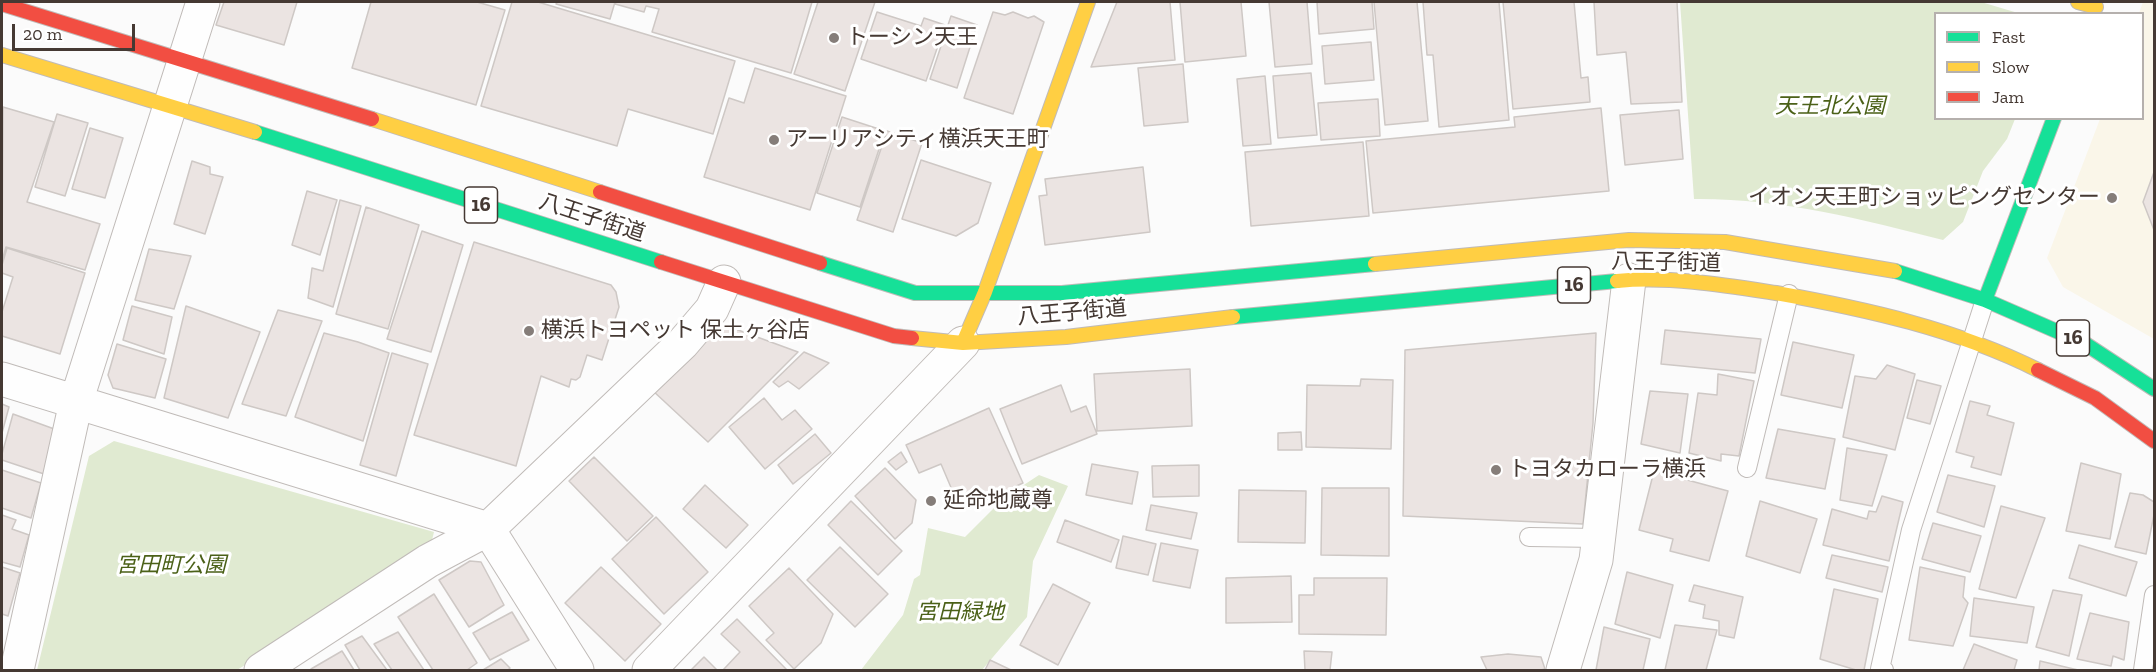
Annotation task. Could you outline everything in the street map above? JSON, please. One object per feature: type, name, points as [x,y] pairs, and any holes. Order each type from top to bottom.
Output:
[{"type":"main road","points":[[963,343],[985,292],[1088,2]]},
{"type":"main road","points":[[2078,2],[2096,7]]},
{"type":"main road","name":"八王子街道","points":[[2,4],[915,293],[1062,293],[1629,240],[1725,242],[1889,269],[1985,300],[2084,343],[2154,389]]},
{"type":"main road","name":"八王子街道","points":[[2,55],[169,105],[894,336],[963,343],[1066,337],[1218,319],[1629,280],[1708,282],[1789,294],[1890,316],[1972,341],[2014,358],[2095,398],[2154,441]]},
{"type":"main road","points":[[1985,300],[2053,120]]},
{"type":"street","points":[[17,670],[13,629],[76,402],[203,2]]},
{"type":"street","points":[[1563,670],[1596,560],[1629,280]]},
{"type":"street","points":[[261,670],[428,561],[488,529],[683,343],[712,309],[724,282]]},
{"type":"street","points":[[649,670],[963,343]]},
{"type":"street","points":[[2,379],[488,529],[577,670]]},
{"type":"lane","points":[[1747,468],[1789,294]]},
{"type":"lane","points":[[1884,670],[1880,669],[1911,530],[1985,300]]},
{"type":"lane","points":[[1529,537],[1599,538]]},
{"type":"lane","points":[[2143,670],[2154,595]]},
{"type":"shaded area","name":"イオン天王町ショッピングセンター","points":[[2143,2],[2154,2],[2154,339],[2063,287],[2047,258],[2100,120],[2144,120],[2144,12],[2139,12]]},
{"type":"green space","name":"天王北公園","points":[[1680,2],[1981,2],[2015,12],[1934,12],[1934,120],[2015,120],[2007,139],[1983,171],[1963,222],[1943,240],[1820,211],[1757,202],[1694,199]]},
{"type":"green space","name":"宮田町公園","points":[[114,441],[434,532],[429,552],[237,670],[37,670],[89,456]]},
{"type":"green space","name":"宮田緑地","points":[[1039,475],[1068,486],[1033,561],[1027,617],[982,670],[861,670],[903,615],[914,579],[920,575],[928,528],[965,537],[1004,498]]},
{"type":"building","points":[[224,2],[297,2],[284,45],[216,25]]},
{"type":"building","points":[[371,2],[477,2],[505,10],[476,105],[352,68]]},
{"type":"building","points":[[512,2],[538,2],[735,61],[713,134],[628,109],[617,146],[481,106]]},
{"type":"building","points":[[557,2],[615,2],[610,19],[556,4]]},
{"type":"building","points":[[616,2],[812,2],[791,73],[652,32],[659,9],[646,6],[644,12],[615,4]]},
{"type":"building","name":"トーシン天王","points":[[818,2],[875,2],[845,91],[794,74]]},
{"type":"building","points":[[1117,2],[1170,2],[1175,60],[1091,67]]},
{"type":"building","points":[[1180,2],[1241,2],[1246,56],[1185,62]]},
{"type":"building","points":[[1269,2],[1307,2],[1312,64],[1275,67]]},
{"type":"building","points":[[1317,2],[1372,2],[1374,29],[1319,34]]},
{"type":"building","points":[[1374,2],[1417,2],[1428,121],[1385,125]]},
{"type":"building","points":[[1423,2],[1499,2],[1509,120],[1439,127],[1433,55],[1427,55]]},
{"type":"building","points":[[1503,2],[1574,2],[1581,78],[1588,77],[1590,102],[1513,109]]},
{"type":"building","points":[[1594,2],[1677,2],[1682,102],[1631,104],[1626,52],[1597,55]]},
{"type":"building","points":[[877,12],[921,26],[924,18],[945,25],[926,81],[861,59]]},
{"type":"building","points":[[993,12],[1005,15],[1013,12],[1028,18],[1034,16],[1044,22],[1013,114],[964,98]]},
{"type":"building","points":[[951,16],[977,25],[957,88],[930,79]]},
{"type":"building","points":[[1371,42],[1374,80],[1325,84],[1322,46]]},
{"type":"building","points":[[1183,64],[1188,122],[1144,126],[1138,68]]},
{"type":"building","name":"アーリアシティ横浜天王町","points":[[755,68],[846,96],[810,210],[704,177],[729,98],[744,103]]},
{"type":"building","points":[[1311,73],[1317,135],[1278,138],[1273,76]]},
{"type":"building","points":[[1265,76],[1271,144],[1243,146],[1237,79]]},
{"type":"building","points":[[1378,99],[1380,136],[1321,140],[1318,103]]},
{"type":"building","points":[[3,107],[54,122],[27,202],[100,224],[85,270],[6,247],[2,261]]},
{"type":"building","points":[[1601,108],[1609,191],[1373,213],[1366,141],[1515,127],[1514,117]]},
{"type":"building","points":[[1679,110],[1683,159],[1625,165],[1620,115]]},
{"type":"building","points":[[57,114],[88,123],[65,196],[35,187]]},
{"type":"building","points":[[842,117],[885,131],[860,207],[817,193]]},
{"type":"building","points":[[90,128],[123,138],[105,198],[72,189]]},
{"type":"building","points":[[887,131],[922,143],[893,232],[857,220]]},
{"type":"building","points":[[1363,142],[1369,216],[1251,226],[1245,152]]},
{"type":"building","points":[[921,160],[991,183],[978,223],[956,236],[902,219]]},
{"type":"building","points":[[192,161],[210,167],[210,174],[223,177],[205,234],[174,224]]},
{"type":"building","points":[[1143,167],[1150,232],[1045,245],[1039,196],[1047,195],[1045,179]]},
{"type":"building","points":[[2154,172],[2154,230],[2143,202]]},
{"type":"building","points":[[307,191],[337,200],[320,255],[292,245]]},
{"type":"building","points":[[340,200],[361,206],[333,307],[308,298],[312,268],[323,271]]},
{"type":"building","points":[[366,207],[419,225],[388,329],[336,314]]},
{"type":"building","points":[[422,231],[463,245],[431,352],[387,339]]},
{"type":"building","name":"横浜トヨペット 保土ヶ谷店","points":[[474,242],[611,285],[616,292],[619,307],[602,360],[587,355],[580,377],[576,380],[571,379],[569,387],[541,376],[516,466],[414,435]]},
{"type":"building","points":[[7,248],[85,273],[60,354],[2,336],[2,312],[13,277],[2,273]]},
{"type":"building","points":[[149,249],[191,256],[174,309],[135,300]]},
{"type":"building","points":[[132,306],[172,317],[164,354],[123,340]]},
{"type":"building","points":[[186,306],[260,332],[228,418],[164,398]]},
{"type":"building","points":[[278,310],[322,321],[286,416],[242,404]]},
{"type":"building","points":[[719,323],[798,352],[708,442],[652,390]]},
{"type":"building","points":[[1665,330],[1761,339],[1755,373],[1661,364]]},
{"type":"building","points":[[324,333],[389,353],[363,441],[295,417]]},
{"type":"building","name":"トヨタカローラ横浜","points":[[1596,333],[1593,423],[1583,524],[1403,516],[1405,350]]},
{"type":"building","points":[[1793,342],[1854,355],[1842,408],[1781,395]]},
{"type":"building","points":[[117,344],[166,359],[155,398],[113,388],[108,375]]},
{"type":"building","points":[[804,352],[829,363],[799,389],[788,381],[779,387],[773,382]]},
{"type":"building","points":[[392,353],[428,364],[396,476],[360,465]]},
{"type":"building","points":[[1887,365],[1915,374],[1895,450],[1843,437],[1855,376],[1876,379]]},
{"type":"building","points":[[1190,369],[1192,426],[1097,431],[1094,374]]},
{"type":"building","points":[[1718,374],[1754,381],[1739,456],[1721,454],[1721,461],[1689,453],[1698,393],[1717,395]]},
{"type":"building","points":[[1361,379],[1393,380],[1391,449],[1306,447],[1307,385],[1360,386]]},
{"type":"building","points":[[1917,380],[1941,386],[1930,424],[1907,418]]},
{"type":"building","points":[[1061,385],[1071,412],[1086,406],[1097,434],[1022,464],[1000,409]]},
{"type":"building","points":[[1650,391],[1688,394],[1680,453],[1641,444]]},
{"type":"building","points":[[764,398],[782,420],[795,410],[812,429],[765,469],[729,427]]},
{"type":"building","points":[[1970,401],[1990,406],[1987,415],[2014,423],[2001,475],[1971,467],[1974,457],[1956,452]]},
{"type":"building","points":[[2,404],[9,407],[2,433]]},
{"type":"building","points":[[989,408],[1023,483],[961,511],[941,464],[919,473],[906,445]]},
{"type":"building","points":[[13,414],[57,430],[44,474],[2,460]]},
{"type":"building","points":[[1778,429],[1835,439],[1825,489],[1766,478]]},
{"type":"building","points":[[1301,432],[1302,450],[1278,450],[1278,433]]},
{"type":"building","points":[[815,434],[831,453],[793,484],[778,465]]},
{"type":"building","points":[[1847,448],[1887,455],[1872,506],[1840,500]]},
{"type":"building","points":[[901,452],[907,462],[896,470],[888,462]]},
{"type":"building","points":[[594,457],[653,516],[627,541],[569,481]]},
{"type":"building","points":[[2081,463],[2121,474],[2110,539],[2066,531]]},
{"type":"building","points":[[1092,464],[1138,472],[1132,504],[1086,495]]},
{"type":"building","points":[[1199,465],[1199,496],[1153,497],[1152,466]]},
{"type":"building","points":[[885,468],[916,500],[912,523],[895,539],[855,496]]},
{"type":"building","points":[[2,470],[41,483],[31,518],[2,508]]},
{"type":"building","points":[[1654,471],[1728,491],[1709,561],[1670,551],[1673,539],[1639,530]]},
{"type":"building","points":[[1948,475],[1995,486],[1984,527],[1937,512]]},
{"type":"building","points":[[705,485],[748,525],[726,548],[683,509]]},
{"type":"building","points":[[1322,488],[1389,488],[1389,556],[1321,555]]},
{"type":"building","points":[[1239,490],[1306,491],[1305,543],[1238,542]]},
{"type":"building","points":[[2130,493],[2143,495],[2154,502],[2154,515],[2146,554],[2115,547]]},
{"type":"building","points":[[1882,496],[1903,502],[1889,561],[1823,545],[1832,509],[1867,519],[1869,511],[1876,512]]},
{"type":"building","points":[[851,501],[902,551],[878,575],[828,525]]},
{"type":"building","points":[[1760,501],[1817,519],[1800,573],[1746,556]]},
{"type":"building","points":[[1151,505],[1197,513],[1191,539],[1146,530]]},
{"type":"building","points":[[2001,506],[2045,518],[2016,598],[1979,589]]},
{"type":"building","points":[[2,515],[16,520],[12,529],[29,535],[20,567],[2,562]]},
{"type":"building","points":[[656,517],[708,572],[664,614],[612,559]]},
{"type":"building","points":[[1065,520],[1119,540],[1111,562],[1057,542]]},
{"type":"building","points":[[1933,523],[1981,536],[1970,572],[1922,559]]},
{"type":"building","points":[[1123,536],[1156,544],[1148,575],[1116,568]]},
{"type":"building","points":[[1161,543],[1198,550],[1190,588],[1153,581]]},
{"type":"building","points":[[2079,545],[2137,562],[2126,596],[2069,578]]},
{"type":"building","points":[[840,547],[888,594],[855,627],[807,580]]},
{"type":"building","points":[[1832,555],[1888,567],[1882,592],[1826,578]]},
{"type":"building","points":[[470,561],[481,562],[504,605],[469,627],[439,580]]},
{"type":"building","points":[[2,567],[20,573],[8,616],[2,614]]},
{"type":"building","points":[[601,567],[661,624],[625,661],[565,603]]},
{"type":"building","points":[[1920,567],[1965,577],[1963,597],[1968,603],[1953,646],[1909,640]]},
{"type":"building","points":[[789,568],[833,614],[821,643],[794,669],[766,640],[774,633],[749,606]]},
{"type":"building","points":[[1627,572],[1673,585],[1660,638],[1615,624]]},
{"type":"building","points":[[1291,576],[1292,622],[1226,623],[1226,578]]},
{"type":"building","points":[[1314,578],[1387,578],[1386,635],[1299,634],[1299,595],[1314,595]]},
{"type":"building","points":[[1053,584],[1090,603],[1058,665],[1020,645]]},
{"type":"building","points":[[1694,585],[1743,597],[1734,638],[1719,635],[1719,621],[1703,618],[1705,605],[1689,601]]},
{"type":"building","points":[[1834,589],[1878,599],[1864,670],[1856,670],[1820,659]]},
{"type":"building","points":[[2053,590],[2082,595],[2069,656],[2036,647]]},
{"type":"building","points":[[434,594],[477,663],[467,670],[433,670],[398,617]]},
{"type":"building","points":[[1974,598],[2034,607],[2027,643],[1970,636]]},
{"type":"building","points":[[512,612],[529,640],[490,660],[473,633]]},
{"type":"building","points":[[2090,613],[2129,622],[2124,660],[2113,656],[2111,666],[2077,659]]},
{"type":"building","points":[[737,619],[787,670],[723,670],[740,652],[721,634]]},
{"type":"building","points":[[1675,625],[1717,630],[1706,670],[1665,670]]},
{"type":"building","points":[[1604,627],[1650,639],[1643,670],[1596,670]]},
{"type":"building","points":[[398,632],[424,670],[392,670],[374,644]]},
{"type":"building","points":[[362,636],[387,670],[360,670],[345,645]]},
{"type":"building","points":[[1974,644],[2017,660],[2014,670],[1963,670]]},
{"type":"building","points":[[342,651],[354,670],[311,669]]},
{"type":"building","points":[[1304,651],[1332,652],[1330,670],[1305,670]]},
{"type":"building","points":[[1508,654],[1541,657],[1545,669],[1487,670],[1481,657]]},
{"type":"building","points":[[704,657],[717,670],[691,670]]},
{"type":"building","points":[[501,659],[510,668],[508,670],[483,670]]},
{"type":"building","points":[[990,660],[1011,670],[985,670]]},
{"type":"building","points":[[2040,661],[2078,670],[2039,670]]},
{"type":"traffic: fast","points":[[1985,300],[2053,120]]},
{"type":"traffic: fast","points":[[255,132],[661,262]]},
{"type":"traffic: fast","points":[[820,263],[915,293],[1062,293],[1375,264]]},
{"type":"traffic: fast","points":[[1895,271],[1985,300],[2084,343],[2154,389]]},
{"type":"traffic: fast","points":[[1233,317],[1617,281]]},
{"type":"traffic: slow","points":[[963,343],[985,292],[1088,2]]},
{"type":"traffic: slow","points":[[2078,2],[2096,7]]},
{"type":"traffic: slow","points":[[2,55],[255,132]]},
{"type":"traffic: slow","points":[[372,119],[600,192]]},
{"type":"traffic: slow","points":[[1375,264],[1629,240],[1725,242],[1895,271]]},
{"type":"traffic: slow","points":[[1617,281],[1697,282],[1776,293],[1843,306],[1943,332],[2038,370]]},
{"type":"traffic: slow","points":[[912,338],[963,343],[1066,337],[1233,317]]},
{"type":"traffic: jam","points":[[2,4],[372,119]]},
{"type":"traffic: jam","points":[[600,192],[820,263]]},
{"type":"traffic: jam","points":[[661,262],[894,336],[912,338]]},
{"type":"traffic: jam","points":[[2038,370],[2095,398],[2154,441]]},
{"type":"place","name":"トーシン天王","points":[[834,38]]},
{"type":"place","name":"アーリアシティ横浜天王町","points":[[774,140]]},
{"type":"place","name":"イオン天王町ショッピングセンター","points":[[2112,198]]},
{"type":"place","name":"横浜トヨペット 保土ヶ谷店","points":[[529,331]]},
{"type":"place","name":"トヨタカローラ横浜","points":[[1496,470]]},
{"type":"place","name":"延命地蔵尊","points":[[931,501]]}]
